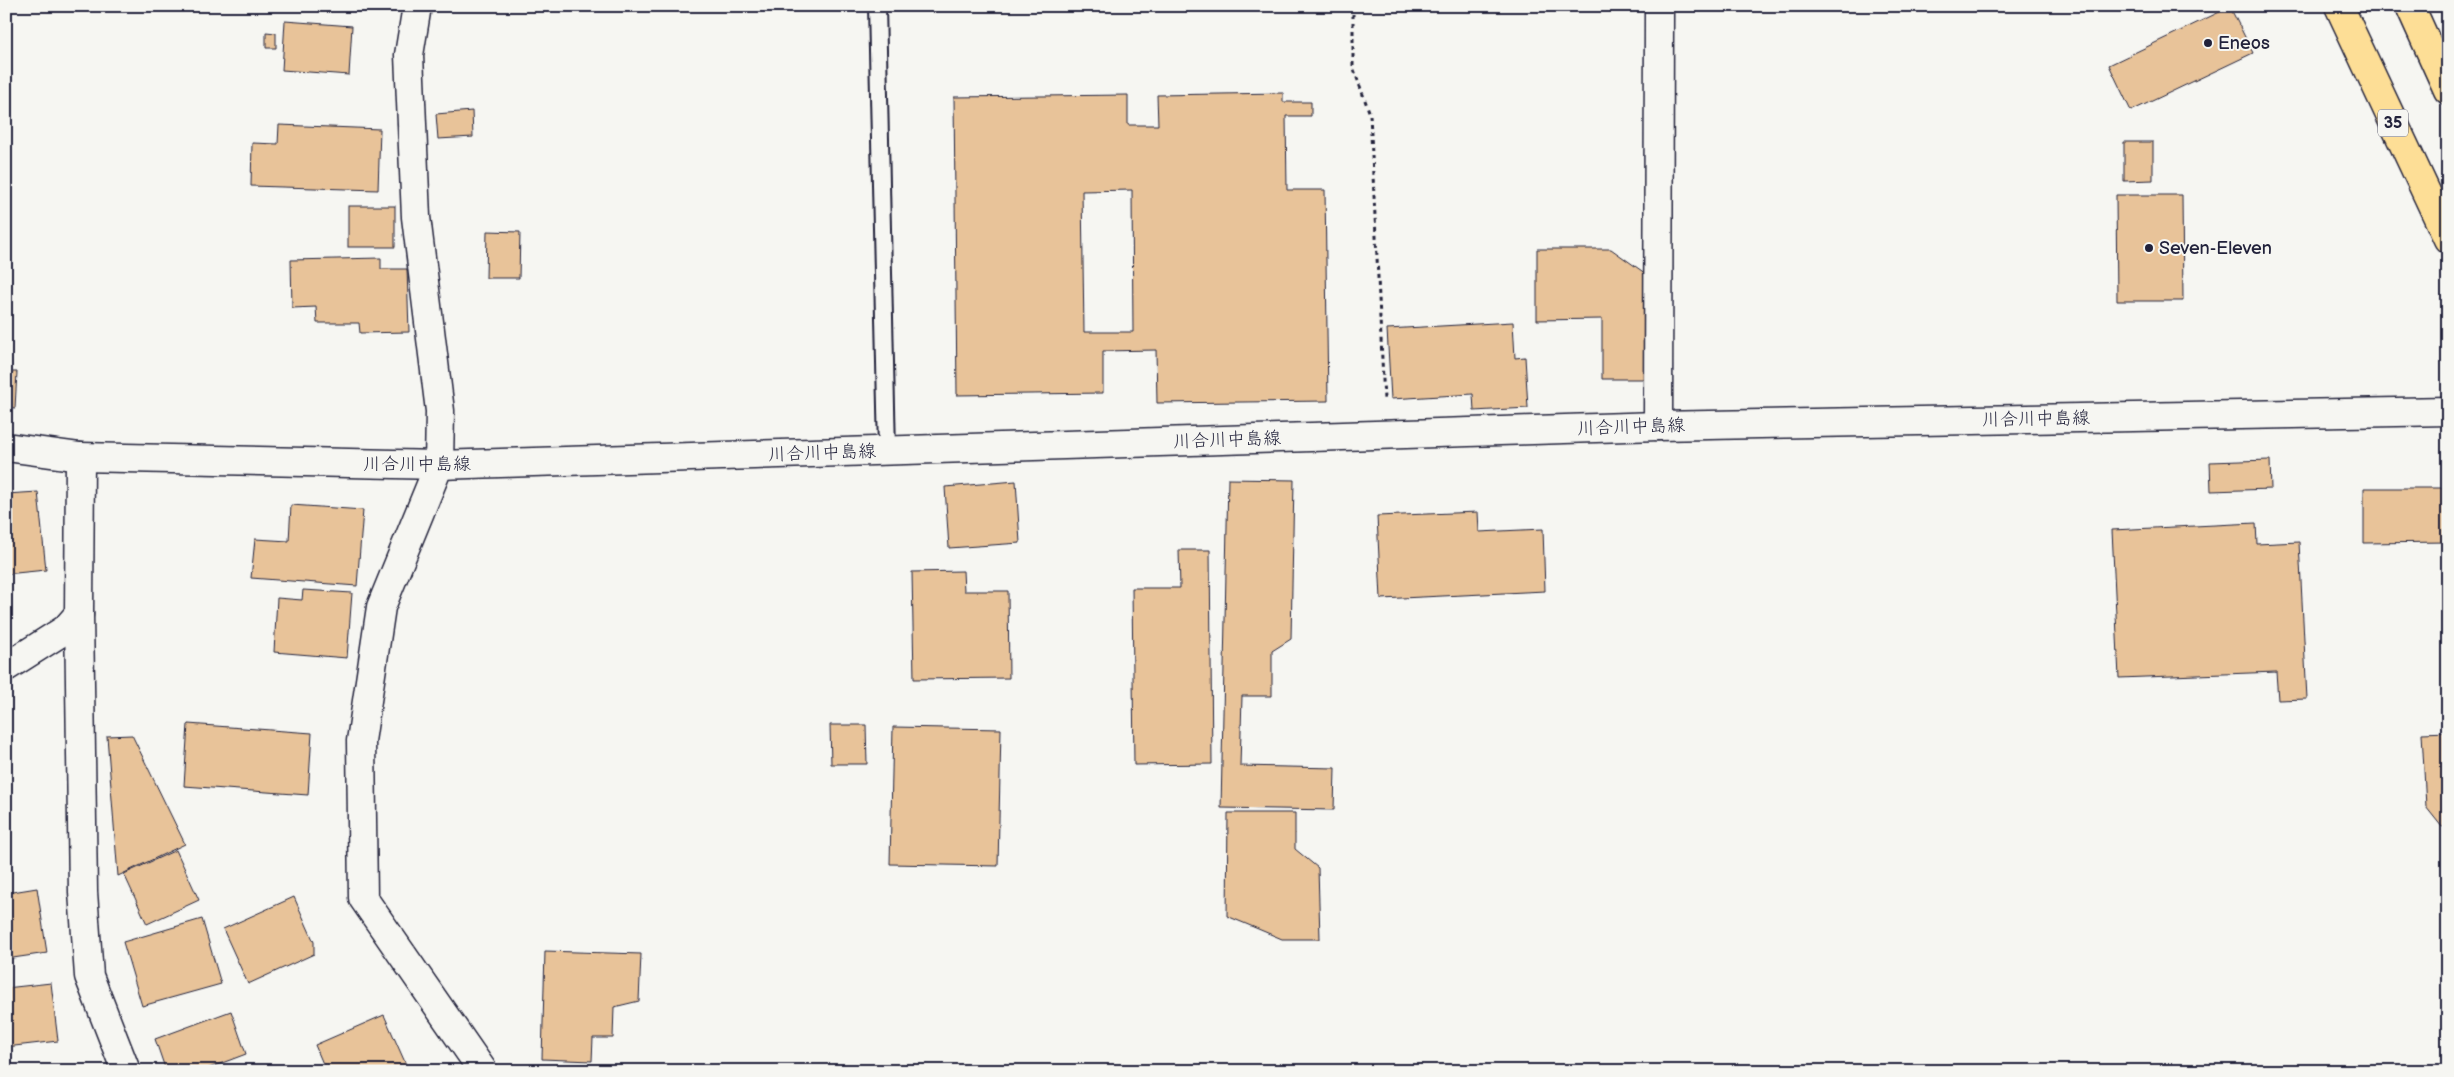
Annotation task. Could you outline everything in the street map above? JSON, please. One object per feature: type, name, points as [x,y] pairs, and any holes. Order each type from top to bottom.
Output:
[{"type":"main road","points":[[417,6],[409,55],[416,217],[440,411],[439,465],[381,607],[361,742],[363,898],[483,1071]]},
{"type":"main road","points":[[1658,426],[1659,6]]},
{"type":"main road","name":"35","points":[[2339,6],[2448,239]]},
{"type":"main road","points":[[2410,6],[2448,90]]},
{"type":"main road","name":"川合川中島線","points":[[6,447],[80,457],[439,465],[1658,426],[2448,411]]},
{"type":"main road","points":[[80,457],[79,614],[83,892],[89,976],[126,1071]]},
{"type":"main road","points":[[6,667],[66,629],[79,614]]},
{"type":"lane","points":[[877,6],[887,451]]},
{"type":"path","points":[[1353,6],[1353,67],[1370,114],[1386,435]]},
{"type":"building","points":[[2230,7],[2253,53],[2131,111],[2109,65]]},
{"type":"building","points":[[285,21],[352,26],[349,75],[282,70]]},
{"type":"building","points":[[266,32],[276,33],[276,48],[266,48]]},
{"type":"building","points":[[1283,93],[1283,102],[1311,102],[1311,116],[1286,116],[1287,190],[1325,190],[1328,401],[1157,403],[1156,350],[1103,351],[1103,393],[957,395],[954,97],[1128,95],[1128,125],[1158,125],[1157,95]],"holes":[[[1132,190],[1133,332],[1084,332],[1082,191]]]},
{"type":"building","points":[[472,111],[473,137],[438,139],[436,114]]},
{"type":"building","points":[[279,125],[380,129],[378,190],[251,186],[252,143],[278,144]]},
{"type":"building","points":[[2124,142],[2153,142],[2153,180],[2124,181]]},
{"type":"building","name":"Seven-Eleven","points":[[2116,195],[2182,195],[2183,301],[2117,301]]},
{"type":"building","points":[[348,206],[395,206],[395,247],[348,247]]},
{"type":"building","points":[[487,231],[520,232],[519,278],[486,278]]},
{"type":"building","points":[[1537,249],[1611,249],[1649,276],[1649,379],[1602,379],[1602,319],[1537,320]]},
{"type":"building","points":[[381,258],[381,269],[407,269],[409,332],[360,333],[359,323],[317,323],[316,307],[292,308],[291,260]]},
{"type":"building","points":[[1513,322],[1515,358],[1525,357],[1528,408],[1474,411],[1473,394],[1391,399],[1387,329]]},
{"type":"building","points":[[6,372],[17,372],[15,408],[6,407]]},
{"type":"building","points":[[2270,460],[2271,489],[2211,491],[2210,462]]},
{"type":"building","points":[[1228,479],[1294,480],[1291,639],[1272,651],[1272,696],[1242,696],[1240,766],[1335,768],[1334,810],[1221,808]]},
{"type":"building","points":[[1016,481],[1020,543],[949,548],[945,487]]},
{"type":"building","points":[[2364,488],[2448,488],[2448,542],[2364,543]]},
{"type":"building","points":[[38,492],[46,570],[6,574],[6,494]]},
{"type":"building","points":[[291,505],[363,510],[357,586],[251,578],[255,539],[289,541]]},
{"type":"building","points":[[1478,512],[1479,532],[1543,529],[1545,591],[1381,599],[1377,516]]},
{"type":"building","points":[[2256,523],[2257,544],[2299,542],[2307,699],[2278,700],[2276,672],[2119,678],[2112,530]]},
{"type":"building","points":[[1179,550],[1210,550],[1212,764],[1134,765],[1132,588],[1180,588]]},
{"type":"building","points":[[963,571],[964,591],[1008,591],[1009,678],[914,679],[912,572]]},
{"type":"building","points":[[303,590],[352,593],[347,658],[274,652],[277,598],[302,600]]},
{"type":"building","points":[[188,724],[312,733],[308,795],[184,786]]},
{"type":"building","points":[[830,725],[866,725],[867,764],[831,764]]},
{"type":"building","points":[[893,727],[1001,729],[998,866],[890,864]]},
{"type":"building","points":[[2448,732],[2448,826],[2442,827],[2426,807],[2422,733]]},
{"type":"building","points":[[132,735],[185,844],[118,876],[107,736]]},
{"type":"building","points":[[1228,813],[1295,813],[1295,849],[1318,868],[1320,939],[1282,939],[1227,916]]},
{"type":"building","points":[[176,850],[199,900],[147,924],[124,874]]},
{"type":"building","points":[[37,888],[47,953],[6,959],[6,893]]},
{"type":"building","points":[[294,897],[314,942],[314,954],[248,984],[223,929]]},
{"type":"building","points":[[202,919],[221,984],[142,1006],[123,942]]},
{"type":"building","points":[[545,951],[641,954],[639,1001],[614,1007],[613,1038],[593,1038],[592,1061],[542,1059]]},
{"type":"building","points":[[51,983],[58,1041],[6,1047],[6,988]]},
{"type":"building","points":[[231,1011],[246,1054],[201,1071],[166,1071],[155,1039]]},
{"type":"building","points":[[384,1015],[408,1069],[326,1071],[315,1045]]},
{"type":"place","name":"Eneos","points":[[2208,43]]},
{"type":"place","name":"Seven-Eleven","points":[[2149,248]]}]
